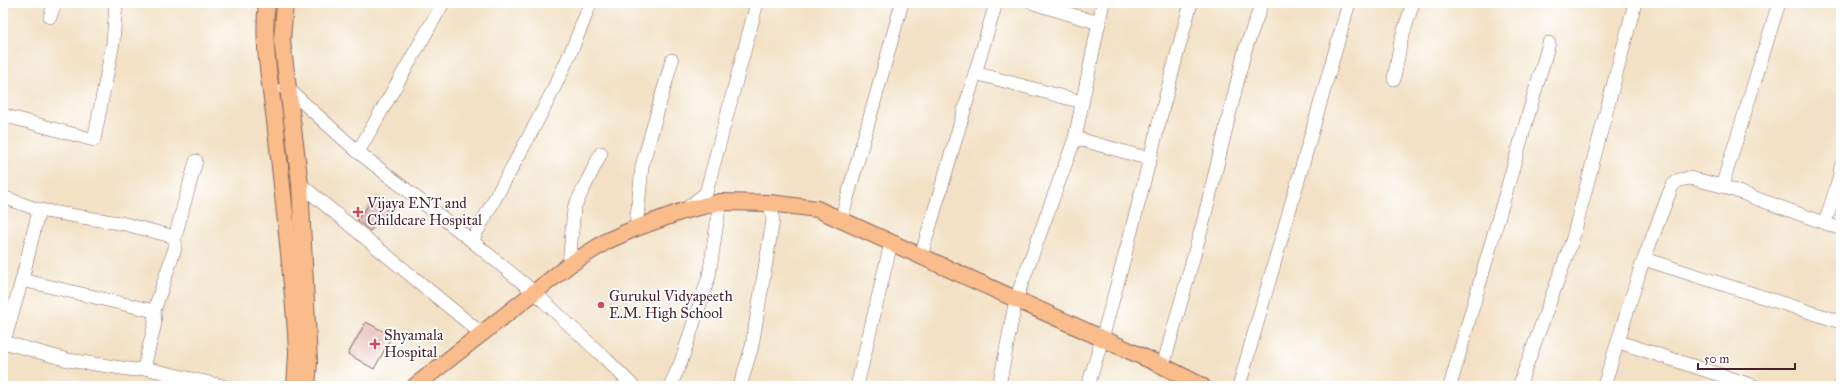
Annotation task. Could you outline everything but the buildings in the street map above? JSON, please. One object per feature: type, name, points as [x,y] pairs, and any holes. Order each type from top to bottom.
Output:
[{"type":"main road","points":[[295,386],[297,354],[302,333],[300,184],[282,40],[285,4],[267,3],[266,32],[270,85],[302,333],[309,362],[308,386]]},
{"type":"main road","points":[[415,386],[569,265],[607,241],[636,228],[683,211],[720,202],[770,202],[817,209],[1016,298],[1163,366],[1202,386]]},
{"type":"street","points":[[50,17],[55,3]]},
{"type":"street","points":[[3,114],[94,140],[113,43],[116,3]]},
{"type":"street","points":[[358,152],[443,3]]},
{"type":"street","points":[[472,241],[527,139],[578,38],[590,3]]},
{"type":"street","points":[[683,211],[706,193],[757,3]]},
{"type":"street","points":[[841,220],[902,3]]},
{"type":"street","points":[[921,256],[996,3]]},
{"type":"street","points":[[1033,3],[1099,23]]},
{"type":"street","points":[[999,386],[1016,298],[1075,138],[1103,3]]},
{"type":"street","points":[[1088,386],[1103,338],[1150,159],[1166,90],[1191,3]]},
{"type":"street","points":[[1163,366],[1203,223],[1245,50],[1262,3]]},
{"type":"street","points":[[1239,386],[1349,3]]},
{"type":"street","points":[[1394,79],[1401,40],[1413,3]]},
{"type":"street","points":[[1519,386],[1572,241],[1635,3]]},
{"type":"street","points":[[1722,186],[1779,3]]},
{"type":"street","points":[[1450,386],[1549,43]]},
{"type":"street","points":[[636,228],[642,166],[672,60]]},
{"type":"street","points":[[975,73],[1082,102]]},
{"type":"street","points":[[270,85],[287,88],[358,152],[472,241],[534,292],[633,386]]},
{"type":"street","points":[[1075,138],[1150,159]]},
{"type":"street","points":[[569,265],[574,208],[601,153]]},
{"type":"street","points":[[144,368],[155,323],[154,311],[175,248],[175,237],[196,161]]},
{"type":"street","points":[[1825,223],[1839,179],[1841,166]]},
{"type":"street","points":[[1604,386],[1644,259],[1672,186],[1679,180],[1690,178],[1722,186],[1841,229]]},
{"type":"street","points":[[300,184],[482,334]]},
{"type":"street","points":[[3,197],[39,210],[126,224],[175,237]]},
{"type":"street","points":[[670,386],[681,362],[708,276],[720,202]]},
{"type":"street","points":[[740,386],[752,346],[773,220],[770,202]]},
{"type":"street","points":[[39,210],[22,280],[3,343],[68,360],[135,370],[144,368],[224,386]]},
{"type":"street","points":[[857,386],[892,243]]},
{"type":"street","points":[[1644,259],[1841,322]]},
{"type":"street","points":[[22,280],[154,311]]},
{"type":"street","points":[[1619,342],[1754,386]]},
{"type":"place","name":"Vijaya ENT and Childcare Hospital","points":[[358,212]]},
{"type":"place","name":"Gurukul Vidyapeeth E.M. High School","points":[[601,305]]},
{"type":"place","name":"Shyamala Hospital","points":[[375,344]]}]
